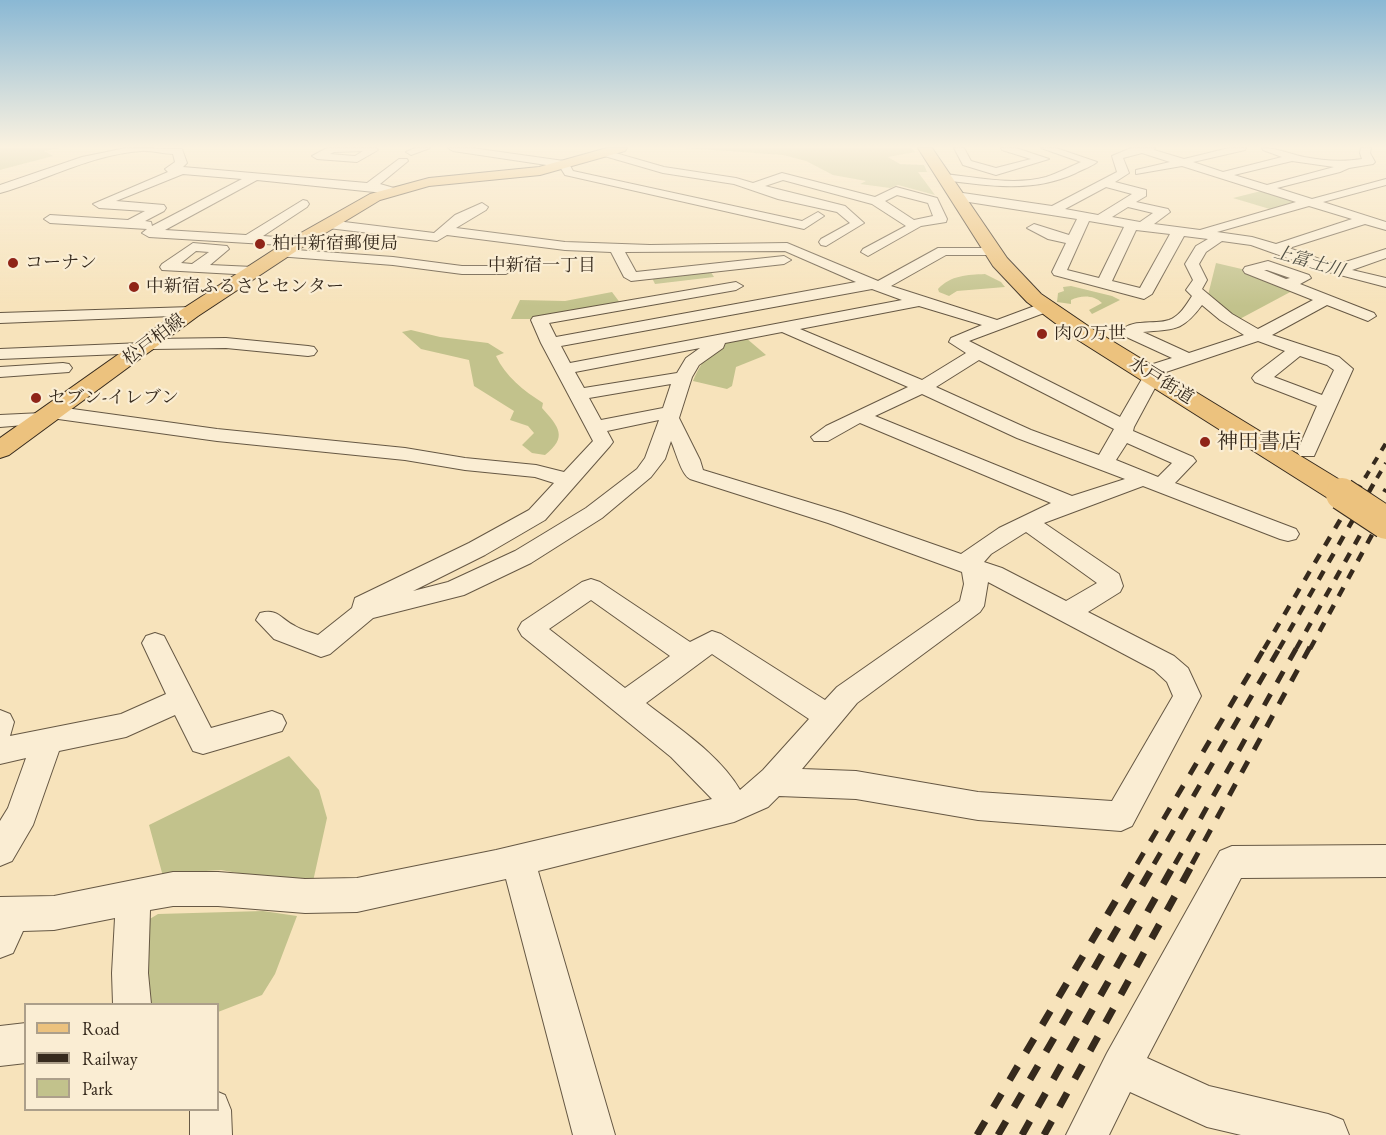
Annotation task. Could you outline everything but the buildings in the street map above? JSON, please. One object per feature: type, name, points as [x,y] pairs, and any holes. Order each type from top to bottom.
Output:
[{"type":"highway","name":"水戸街道","points":[[960,201],[1009,273],[1046,307],[1386,523]]},
{"type":"main road","name":"松戸柏線","points":[[0,450],[148,346],[191,312],[328,224],[371,201]]},
{"type":"street","points":[[106,201],[99,204],[160,208],[130,224]]},
{"type":"street","points":[[209,201],[149,233],[301,241],[405,253],[393,261]]},
{"type":"street","points":[[695,201],[804,225],[818,216]]},
{"type":"street","points":[[805,201],[841,209],[874,201],[914,224],[942,219],[933,201]]},
{"type":"street","points":[[1010,201],[1083,219],[1179,231],[1276,248],[1337,270],[1386,283]]},
{"type":"street","points":[[1052,211],[1071,201]]},
{"type":"street","points":[[1198,234],[1313,201],[1386,224]]},
{"type":"street","points":[[1100,220],[1126,202],[1164,212],[1135,227],[1103,284]]},
{"type":"street","points":[[249,239],[303,204]]},
{"type":"street","points":[[328,224],[436,237],[447,231],[460,218],[482,207]]},
{"type":"street","points":[[841,209],[858,223],[826,242],[888,259]]},
{"type":"street","points":[[1276,248],[1386,213]]},
{"type":"street","points":[[50,219],[161,226]]},
{"type":"street","points":[[1083,219],[1059,272],[1144,294],[1179,231]]},
{"type":"street","points":[[858,250],[899,235],[915,226],[914,224]]},
{"type":"street","points":[[1034,228],[1053,236],[1073,240]]},
{"type":"street","points":[[447,231],[565,246],[671,249],[682,247],[787,247],[875,286],[998,325]]},
{"type":"street","points":[[899,235],[954,251]]},
{"type":"street","points":[[1216,238],[1201,249],[1192,264],[1200,280],[1194,290],[1200,297],[1226,317],[1258,336],[1333,361],[1344,369],[1307,452]]},
{"type":"street","points":[[708,247],[723,267]]},
{"type":"street","points":[[616,248],[631,277],[810,257]]},
{"type":"street","points":[[549,343],[875,286],[943,251],[993,251]]},
{"type":"street","points":[[282,253],[393,261],[462,270],[506,270]]},
{"type":"street","points":[[1337,270],[1386,253]]},
{"type":"street","points":[[1104,463],[1158,367],[1258,336],[1329,296],[1335,289],[1268,265],[1250,270],[1285,284],[1329,296],[1368,316]]},
{"type":"street","points":[[854,276],[871,267]]},
{"type":"street","points":[[196,268],[253,271]]},
{"type":"street","points":[[836,268],[730,280],[754,306],[783,328],[862,359],[1039,440],[1288,534]]},
{"type":"street","points":[[1285,284],[1304,278]]},
{"type":"street","points":[[365,611],[364,604],[477,549],[537,515],[603,442],[549,343],[539,320],[736,286]]},
{"type":"street","points":[[1186,358],[1128,332],[1140,327],[1175,323],[1200,297]]},
{"type":"street","points":[[895,318],[923,302]]},
{"type":"street","points":[[564,369],[923,302]]},
{"type":"street","points":[[4,923],[173,890],[218,889],[305,896],[357,895],[519,860],[734,808],[757,797],[847,695],[971,606],[976,584],[971,557],[1027,522],[1071,503],[1132,484],[1152,481],[1186,461],[957,342],[962,338],[1046,307]]},
{"type":"street","points":[[0,318],[191,312]]},
{"type":"street","points":[[269,620],[283,632],[321,647],[365,611],[455,589],[541,548],[575,523],[594,513],[644,473],[656,459],[683,377],[692,362],[727,338]]},
{"type":"street","points":[[0,354],[226,343],[308,351]]},
{"type":"street","points":[[1298,349],[1261,378],[1327,403]]},
{"type":"street","points":[[821,437],[850,420],[861,417],[922,387],[979,353]]},
{"type":"street","points":[[0,372],[123,364]]},
{"type":"street","points":[[577,395],[683,377]]},
{"type":"street","points":[[595,426],[671,415]]},
{"type":"street","points":[[671,415],[690,460],[693,473],[836,518],[993,574],[1164,663],[1178,676],[1187,696],[1121,816],[978,806],[856,785],[811,782],[783,784],[774,780]]},
{"type":"street","points":[[0,421],[46,416],[395,453],[465,464],[536,471],[569,480]]},
{"type":"street","points":[[861,417],[1071,503]]},
{"type":"street","points":[[1027,522],[1110,580],[1111,586],[1068,612]]},
{"type":"street","points":[[690,656],[591,588],[531,629],[682,748],[723,789],[734,808]]},
{"type":"street","points":[[625,703],[712,641],[828,717]]},
{"type":"street","points":[[155,643],[203,742],[272,723]]},
{"type":"street","points":[[0,751],[126,725],[182,699]]},
{"type":"street","points":[[0,722],[0,728]]},
{"type":"street","points":[[0,850],[22,814],[47,742]]},
{"type":"street","points":[[519,860],[594,1135]]},
{"type":"street","points":[[1087,1135],[1120,1066],[1232,862],[1386,861]]},
{"type":"street","points":[[132,1003],[130,973],[133,897]]},
{"type":"street","points":[[0,1046],[24,1043]]},
{"type":"street","points":[[1120,1066],[1207,1106],[1328,1135]]},
{"type":"street","points":[[210,1111],[211,1135]]},
{"type":"green space","points":[[1243,201],[1303,201],[1273,210]]},
{"type":"green space","points":[[1216,263],[1246,270],[1294,290],[1236,321],[1208,295]]},
{"type":"green space","points":[[709,269],[714,277],[655,284],[651,276]]},
{"type":"green space","points":[[985,274],[1001,282],[1005,287],[957,291],[949,296],[939,292],[938,289],[943,284],[954,278]]},
{"type":"green space","points":[[1071,286],[1120,300],[1092,314],[1089,310],[1102,303],[1095,298],[1079,297],[1071,300],[1071,304],[1057,302],[1058,293],[1064,291],[1063,287]]},
{"type":"green space","points":[[612,292],[621,304],[539,319],[511,319],[520,300],[565,301]]},
{"type":"green space","points":[[411,330],[440,337],[488,343],[504,353],[496,356],[504,370],[522,388],[543,403],[542,408],[556,426],[559,437],[557,443],[545,455],[532,453],[522,445],[534,433],[528,426],[510,420],[514,411],[474,386],[469,360],[421,349],[402,332]]},
{"type":"green space","points":[[746,338],[766,355],[736,367],[732,386],[727,389],[693,381],[707,357],[719,346]]},
{"type":"green space","points":[[289,756],[319,790],[327,818],[312,886],[221,870],[164,880],[149,825]]},
{"type":"green space","points":[[263,911],[297,916],[275,974],[262,995],[219,1012],[219,1003],[146,1003],[140,963],[148,920],[158,914]]},
{"type":"railway","points":[[1365,478],[1386,443]]},
{"type":"railway","points":[[1377,478],[1386,463]]},
{"type":"railway","points":[[1264,649],[1366,476]]},
{"type":"railway","points":[[1279,649],[1378,476]]},
{"type":"railway","points":[[1296,649],[1386,489]]},
{"type":"railway","points":[[1310,649],[1386,509]]},
{"type":"railway","points":[[1137,864],[1265,647]]},
{"type":"railway","points":[[1154,864],[1280,647]]},
{"type":"railway","points":[[1175,864],[1297,647]]},
{"type":"railway","points":[[1192,864],[1310,647]]},
{"type":"railway","points":[[977,1135],[1138,863]]},
{"type":"railway","points":[[998,1135],[1155,863]]},
{"type":"railway","points":[[1022,1135],[1175,863]]},
{"type":"railway","points":[[1044,1135],[1193,863]]},
{"type":"place","name":"柏中新宿郵便局","points":[[260,244]]},
{"type":"place","name":"コーナン","points":[[13,263]]},
{"type":"place","name":"中新宿ふるさとセンター","points":[[134,287]]},
{"type":"place","name":"肉の万世","points":[[1042,334]]},
{"type":"place","name":"セブン-イレブン","points":[[36,398]]},
{"type":"place","name":"神田書店","points":[[1205,442]]},
{"type":"district","name":"中新宿一丁目","points":[[542,266]]},
{"type":"water label","name":"上富士川","points":[[1309,262]]}]
